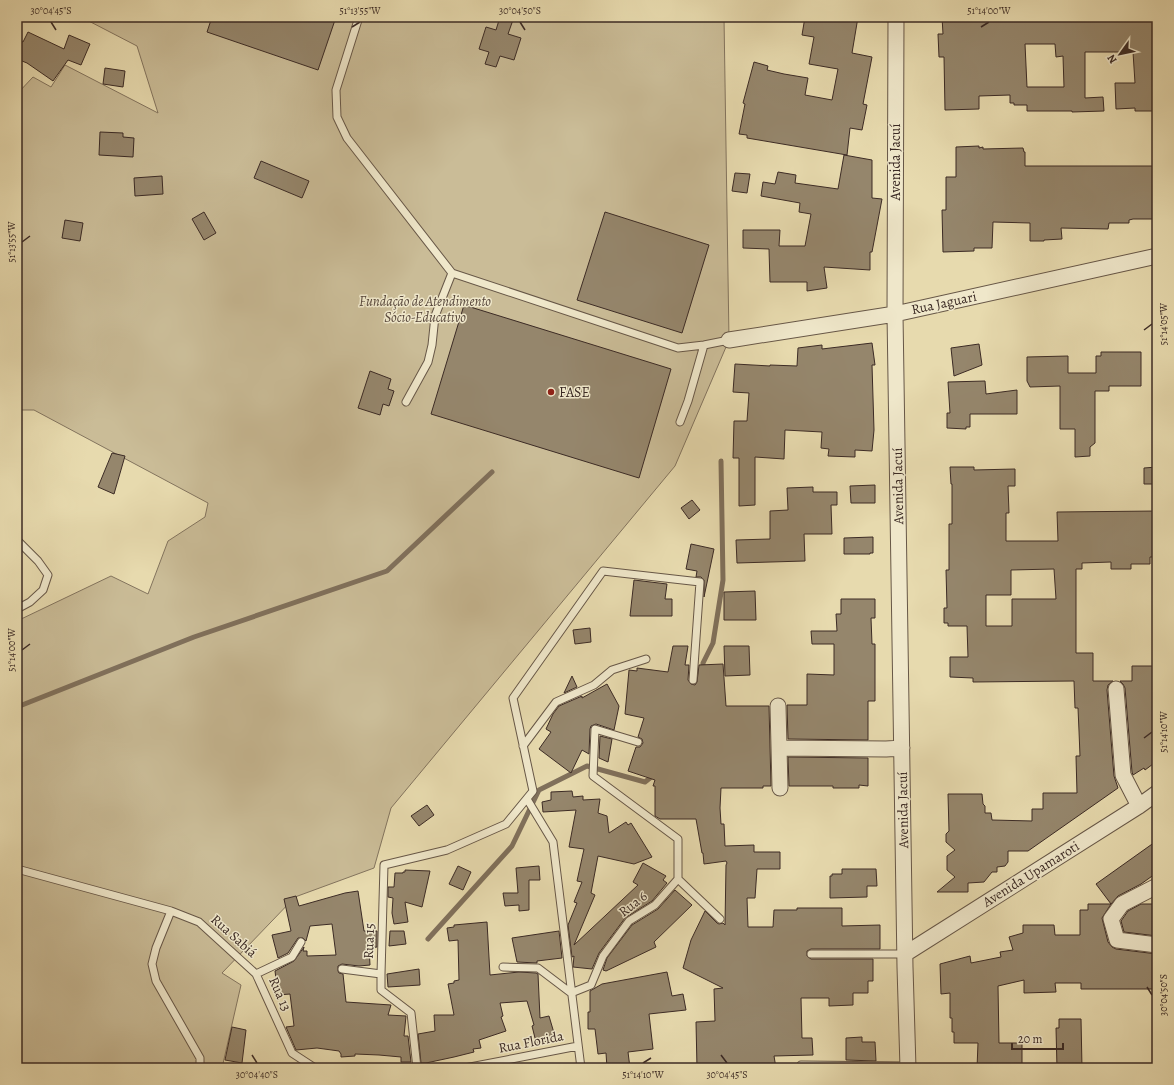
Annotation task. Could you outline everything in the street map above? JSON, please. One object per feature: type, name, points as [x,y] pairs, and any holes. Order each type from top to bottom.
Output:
[{"type":"street","name":"Avenida Jacuí","points":[[896,17],[895,314],[908,1067]]},
{"type":"street","name":"Rua Jaguari","points":[[729,340],[895,314],[1157,256]]},
{"type":"street","points":[[1116,689],[1123,775],[1139,806]]},
{"type":"street","points":[[778,706],[780,788]]},
{"type":"street","points":[[779,748],[902,748]]},
{"type":"street","name":"Avenida Upamaroti","points":[[905,954],[1139,806],[1157,793]]},
{"type":"street","points":[[1157,886],[1122,904],[1112,919],[1117,940],[1157,945]]},
{"type":"lane","points":[[359,17],[336,90],[337,117],[347,138],[452,273],[678,348],[729,340]]},
{"type":"lane","points":[[406,402],[428,362],[432,345],[435,316],[452,273]]},
{"type":"lane","points":[[680,422],[688,401],[704,345]]},
{"type":"lane","points":[[17,540],[38,560],[48,575],[43,590],[30,602],[17,608]]},
{"type":"lane","points":[[581,1068],[553,842],[527,799],[533,791],[513,698],[603,571],[700,582],[693,680]]},
{"type":"lane","points":[[523,746],[556,702],[594,685],[612,670],[646,658]]},
{"type":"lane","points":[[638,742],[595,729],[593,776],[678,839],[678,879],[720,919]]},
{"type":"lane","name":"Rua 15","points":[[417,1068],[411,1013],[381,990],[384,865],[447,850],[506,824],[527,799]]},
{"type":"lane","name":"Rua Sabiá","points":[[17,869],[171,911],[199,922],[256,974]]},
{"type":"lane","name":"Rua 6","points":[[571,993],[591,985],[603,956],[629,921],[655,905],[678,879]]},
{"type":"lane","points":[[171,911],[156,948],[152,964],[156,980],[200,1058],[200,1068]]},
{"type":"lane","name":"Rua 13","points":[[302,942],[292,957],[256,974],[292,1053],[315,1068]]},
{"type":"lane","points":[[811,954],[905,954]]},
{"type":"lane","points":[[503,967],[538,968],[571,993]]},
{"type":"lane","points":[[342,970],[381,974]]},
{"type":"lane","name":"Rua Florida","points":[[465,1068],[578,1046]]},
{"type":"lane","points":[[801,1065],[908,1067]]},
{"type":"green space","name":"Fundação de Atendimento Sócio-Educativo","points":[[81,17],[724,17],[729,340],[675,466],[391,808],[374,868],[295,897],[222,973],[241,985],[222,1068],[17,1068],[17,621],[111,576],[148,594],[168,541],[205,517],[208,503],[34,410],[17,410],[17,94],[33,77],[51,87],[65,65],[158,113],[137,46]]},
{"type":"building","points":[[212,17],[336,17],[318,70],[207,32]]},
{"type":"building","points":[[500,17],[514,17],[508,34],[521,38],[514,60],[500,56],[496,67],[485,64],[489,52],[479,49],[486,27],[496,30]]},
{"type":"building","points":[[805,17],[858,17],[852,53],[872,57],[863,104],[867,105],[862,130],[850,128],[847,155],[747,138],[747,135],[739,134],[745,104],[743,103],[754,62],[768,66],[767,70],[808,78],[805,95],[832,100],[838,69],[809,64],[814,37],[802,35]]},
{"type":"building","points":[[942,17],[1013,19],[1013,17],[1154,17],[1157,111],[1135,111],[1135,108],[1116,109],[1115,83],[1135,83],[1133,52],[1085,52],[1085,98],[1103,97],[1104,111],[1027,111],[1027,105],[1014,105],[1014,103],[1010,103],[1010,95],[979,96],[979,109],[945,110],[944,57],[939,57],[938,34],[943,34]],"holes":[[[1025,44],[1055,44],[1056,57],[1063,56],[1064,87],[1027,87]]]},
{"type":"building","points":[[28,32],[64,49],[69,35],[90,44],[81,65],[68,60],[53,81],[27,63],[17,59],[17,40],[23,42]]},
{"type":"building","points":[[105,68],[125,71],[123,87],[103,84]]},
{"type":"building","points":[[100,132],[123,133],[123,137],[134,138],[133,157],[99,155]]},
{"type":"building","points":[[979,146],[979,148],[983,147],[983,149],[1023,148],[1025,152],[1025,166],[1157,166],[1157,219],[1133,219],[1129,220],[1129,223],[1109,223],[1108,229],[1061,228],[1062,239],[1044,241],[1030,241],[1030,223],[993,222],[992,248],[974,248],[974,251],[943,252],[942,210],[946,210],[946,177],[956,177],[956,147]]},
{"type":"building","points":[[844,155],[872,160],[872,198],[882,199],[872,252],[870,252],[870,270],[824,267],[827,288],[807,291],[807,282],[770,282],[769,249],[743,248],[743,230],[780,230],[779,246],[805,246],[811,214],[799,212],[800,203],[761,196],[763,182],[775,184],[778,172],[796,175],[795,183],[838,189]]},
{"type":"building","points":[[261,161],[309,181],[302,198],[254,178]]},
{"type":"building","points":[[735,173],[750,174],[747,193],[732,191]]},
{"type":"building","points":[[162,176],[163,194],[135,196],[134,178]]},
{"type":"building","points":[[204,212],[216,233],[204,240],[192,219]]},
{"type":"building","points":[[605,212],[709,245],[682,333],[577,300]]},
{"type":"building","points":[[65,220],[83,223],[80,241],[62,238]]},
{"type":"building","name":"FASE","points":[[464,305],[671,369],[639,478],[431,414]]},
{"type":"building","points":[[872,343],[875,365],[872,365],[874,430],[872,451],[855,450],[855,457],[828,456],[829,449],[821,448],[822,432],[785,430],[784,459],[755,457],[755,505],[739,506],[739,458],[733,458],[734,421],[747,421],[749,393],[733,392],[735,364],[797,366],[798,348],[822,345],[822,349]]},
{"type":"building","points":[[979,344],[982,365],[954,376],[951,348]]},
{"type":"building","points":[[1101,352],[1141,352],[1141,386],[1109,386],[1109,391],[1095,391],[1095,443],[1090,447],[1090,456],[1075,457],[1075,429],[1060,429],[1060,386],[1030,387],[1027,381],[1027,357],[1068,356],[1068,373],[1096,373],[1096,356],[1101,356]]},
{"type":"building","points":[[370,371],[391,379],[388,389],[394,391],[389,406],[383,404],[380,415],[358,408]]},
{"type":"building","points":[[985,381],[986,394],[1017,390],[1017,414],[970,414],[970,427],[966,427],[966,429],[947,428],[947,413],[950,413],[948,382]]},
{"type":"building","points":[[112,453],[125,456],[114,494],[98,487]]},
{"type":"building","points":[[950,467],[974,467],[974,470],[1015,469],[1015,486],[1008,486],[1009,513],[1006,513],[1006,541],[1058,541],[1057,512],[1157,511],[1157,557],[1150,557],[1150,564],[1131,564],[1131,569],[1111,569],[1111,562],[1082,563],[1082,569],[1076,569],[1076,653],[1093,653],[1093,681],[1113,681],[1108,685],[1107,690],[1114,776],[1118,788],[1028,851],[1008,851],[1008,862],[1005,866],[997,867],[997,872],[992,872],[984,882],[968,883],[968,892],[937,892],[955,877],[947,870],[947,856],[955,850],[946,842],[946,834],[949,831],[948,794],[982,794],[985,813],[991,813],[992,820],[1032,821],[1032,809],[1043,809],[1043,793],[1077,793],[1076,756],[1080,756],[1079,731],[1078,708],[1075,708],[1074,681],[973,682],[973,678],[950,677],[950,657],[968,657],[967,626],[948,626],[948,623],[944,623],[944,608],[947,608],[946,570],[949,570],[949,524],[952,524]],"holes":[[[1054,569],[1056,599],[1012,599],[1012,626],[986,626],[986,595],[1011,595],[1011,570]]]},
{"type":"building","points":[[1157,467],[1157,484],[1144,484],[1144,468]]},
{"type":"building","points":[[875,485],[875,503],[851,503],[850,486]]},
{"type":"building","points":[[813,487],[813,492],[837,492],[837,505],[831,505],[832,534],[804,534],[805,561],[737,563],[736,540],[770,539],[770,511],[788,510],[787,488]]},
{"type":"building","points":[[692,500],[700,510],[689,519],[681,508]]},
{"type":"building","points":[[873,537],[873,553],[844,554],[844,538]]},
{"type":"building","points":[[691,544],[714,549],[704,597],[704,580],[701,577],[696,577],[697,571],[686,569]]},
{"type":"building","points":[[634,580],[667,584],[665,599],[672,599],[672,616],[630,616]]},
{"type":"building","points":[[755,591],[756,620],[724,620],[724,592]]},
{"type":"building","points":[[841,599],[875,599],[875,618],[871,618],[872,644],[875,644],[875,701],[868,701],[868,740],[788,739],[787,705],[807,705],[807,674],[834,675],[834,644],[812,644],[811,631],[837,631],[836,614],[841,614]]},
{"type":"building","points":[[590,628],[591,642],[575,644],[573,630]]},
{"type":"building","points":[[673,646],[688,646],[685,665],[689,665],[688,680],[691,684],[695,685],[697,682],[699,665],[723,664],[726,706],[769,706],[771,786],[763,786],[763,788],[721,788],[721,824],[724,824],[725,846],[754,845],[754,852],[780,852],[780,869],[757,869],[755,898],[747,898],[748,927],[773,927],[774,910],[797,910],[797,908],[842,908],[842,926],[880,925],[880,949],[811,949],[807,951],[807,956],[811,959],[873,959],[873,981],[868,981],[868,993],[853,993],[853,1005],[829,1006],[829,998],[801,998],[802,1038],[812,1038],[813,1055],[774,1056],[776,1068],[697,1068],[696,1022],[715,1021],[714,989],[723,988],[683,968],[691,940],[705,911],[717,923],[723,923],[725,925],[727,863],[726,861],[704,864],[696,819],[660,819],[655,816],[655,786],[653,786],[655,780],[628,771],[636,747],[640,747],[643,743],[642,739],[638,737],[644,718],[625,714],[629,670],[637,671],[637,668],[668,672]]},
{"type":"building","points":[[724,646],[749,646],[750,675],[725,676]]},
{"type":"building","points":[[1132,666],[1157,666],[1157,699],[1153,701],[1157,708],[1157,761],[1145,770],[1144,768],[1133,775],[1125,688],[1120,681],[1132,681]]},
{"type":"building","points":[[572,676],[577,687],[564,693]]},
{"type":"building","points":[[607,684],[619,706],[614,730],[596,724],[591,726],[589,754],[582,750],[571,773],[539,749],[551,732],[546,729],[553,714],[559,706],[582,696],[582,698]]},
{"type":"building","points":[[600,736],[612,739],[608,762],[599,758]]},
{"type":"building","points":[[788,757],[868,758],[868,786],[859,785],[859,788],[833,788],[833,786],[789,786]]},
{"type":"building","points":[[572,791],[573,797],[583,796],[583,800],[600,799],[598,813],[607,816],[609,833],[626,822],[628,825],[631,823],[652,857],[634,864],[598,856],[591,893],[595,895],[574,945],[638,885],[633,882],[643,863],[666,876],[663,880],[667,883],[652,901],[625,918],[599,953],[592,969],[573,967],[574,956],[572,957],[568,925],[577,903],[574,902],[582,882],[577,881],[584,849],[569,847],[576,810],[543,812],[542,802],[551,800],[551,792]]},
{"type":"building","points":[[427,805],[434,815],[419,826],[411,816]]},
{"type":"building","points":[[1155,842],[1155,874],[1141,884],[1118,896],[1111,904],[1096,884]]},
{"type":"building","points":[[458,866],[471,872],[463,890],[449,884]]},
{"type":"building","points":[[539,866],[540,880],[529,880],[529,910],[519,911],[519,905],[505,906],[503,893],[518,893],[516,868]]},
{"type":"building","points":[[842,869],[876,869],[877,886],[867,886],[867,897],[830,898],[830,876],[832,876],[832,874],[842,874]]},
{"type":"building","points":[[405,870],[430,871],[422,907],[405,902],[408,922],[394,924],[392,913],[393,898],[388,897],[388,887],[394,887],[395,873],[403,873]]},
{"type":"building","points":[[675,890],[692,905],[654,942],[656,947],[606,971],[603,970],[607,958],[632,925],[658,909]]},
{"type":"building","points":[[358,891],[364,931],[377,931],[377,947],[369,948],[370,965],[359,966],[342,964],[338,966],[339,973],[343,974],[346,1002],[391,1005],[388,1015],[406,1016],[404,1036],[408,1036],[411,1062],[401,1062],[401,1057],[379,1055],[355,1054],[355,1056],[341,1057],[339,1051],[317,1048],[296,1050],[286,1027],[294,1026],[290,994],[278,995],[275,971],[294,961],[304,947],[303,951],[307,951],[307,956],[336,955],[332,924],[310,926],[306,941],[303,938],[298,938],[288,953],[278,958],[272,935],[291,931],[284,899],[296,896],[299,906],[345,893]]},
{"type":"building","points":[[1088,904],[1111,904],[1102,918],[1108,942],[1112,947],[1116,949],[1157,954],[1157,989],[1081,989],[1081,983],[1055,983],[1056,992],[1024,993],[1024,980],[998,986],[999,1043],[1022,1043],[1022,1068],[977,1068],[978,1043],[954,1043],[952,1018],[950,1018],[950,993],[941,994],[940,964],[970,956],[971,963],[1001,957],[1000,952],[1013,950],[1009,937],[1023,933],[1023,925],[1054,925],[1055,935],[1080,935],[1080,910],[1088,910]]},
{"type":"building","points":[[1141,904],[1154,904],[1154,923],[1157,923],[1157,936],[1124,932],[1121,921],[1128,911]]},
{"type":"building","points":[[487,922],[490,975],[519,972],[538,974],[540,1018],[549,1016],[554,1033],[552,1034],[553,1038],[537,1046],[532,1026],[534,1025],[527,1001],[500,1003],[503,1016],[501,1017],[506,1031],[479,1040],[481,1048],[473,1049],[474,1052],[421,1063],[418,1034],[435,1031],[434,1015],[454,1015],[448,984],[459,980],[458,940],[449,941],[447,928],[454,927],[454,925]]},
{"type":"building","points":[[390,931],[404,931],[406,944],[389,946]]},
{"type":"building","points":[[559,931],[562,958],[537,961],[537,963],[517,962],[512,938]]},
{"type":"building","points":[[419,969],[420,985],[388,987],[387,974]]},
{"type":"building","points":[[667,972],[672,996],[683,994],[686,1010],[649,1014],[653,1049],[628,1052],[630,1068],[607,1068],[606,1053],[598,1054],[595,1029],[588,1029],[590,991],[602,984]]},
{"type":"building","points":[[1059,1019],[1081,1019],[1082,1068],[1057,1068],[1056,1028],[1059,1028]]},
{"type":"building","points":[[232,1027],[246,1030],[242,1063],[225,1060]]},
{"type":"building","points":[[862,1037],[862,1042],[875,1042],[876,1061],[846,1060],[846,1038]]},
{"type":"waterway","points":[[703,672],[703,663],[713,643],[723,580],[721,461]]},
{"type":"waterway","points":[[17,707],[194,637],[387,571],[492,472]]},
{"type":"waterway","points":[[428,939],[512,846],[539,790],[587,766],[645,782],[655,774]]},
{"type":"place","name":"FASE","points":[[551,392]]}]
